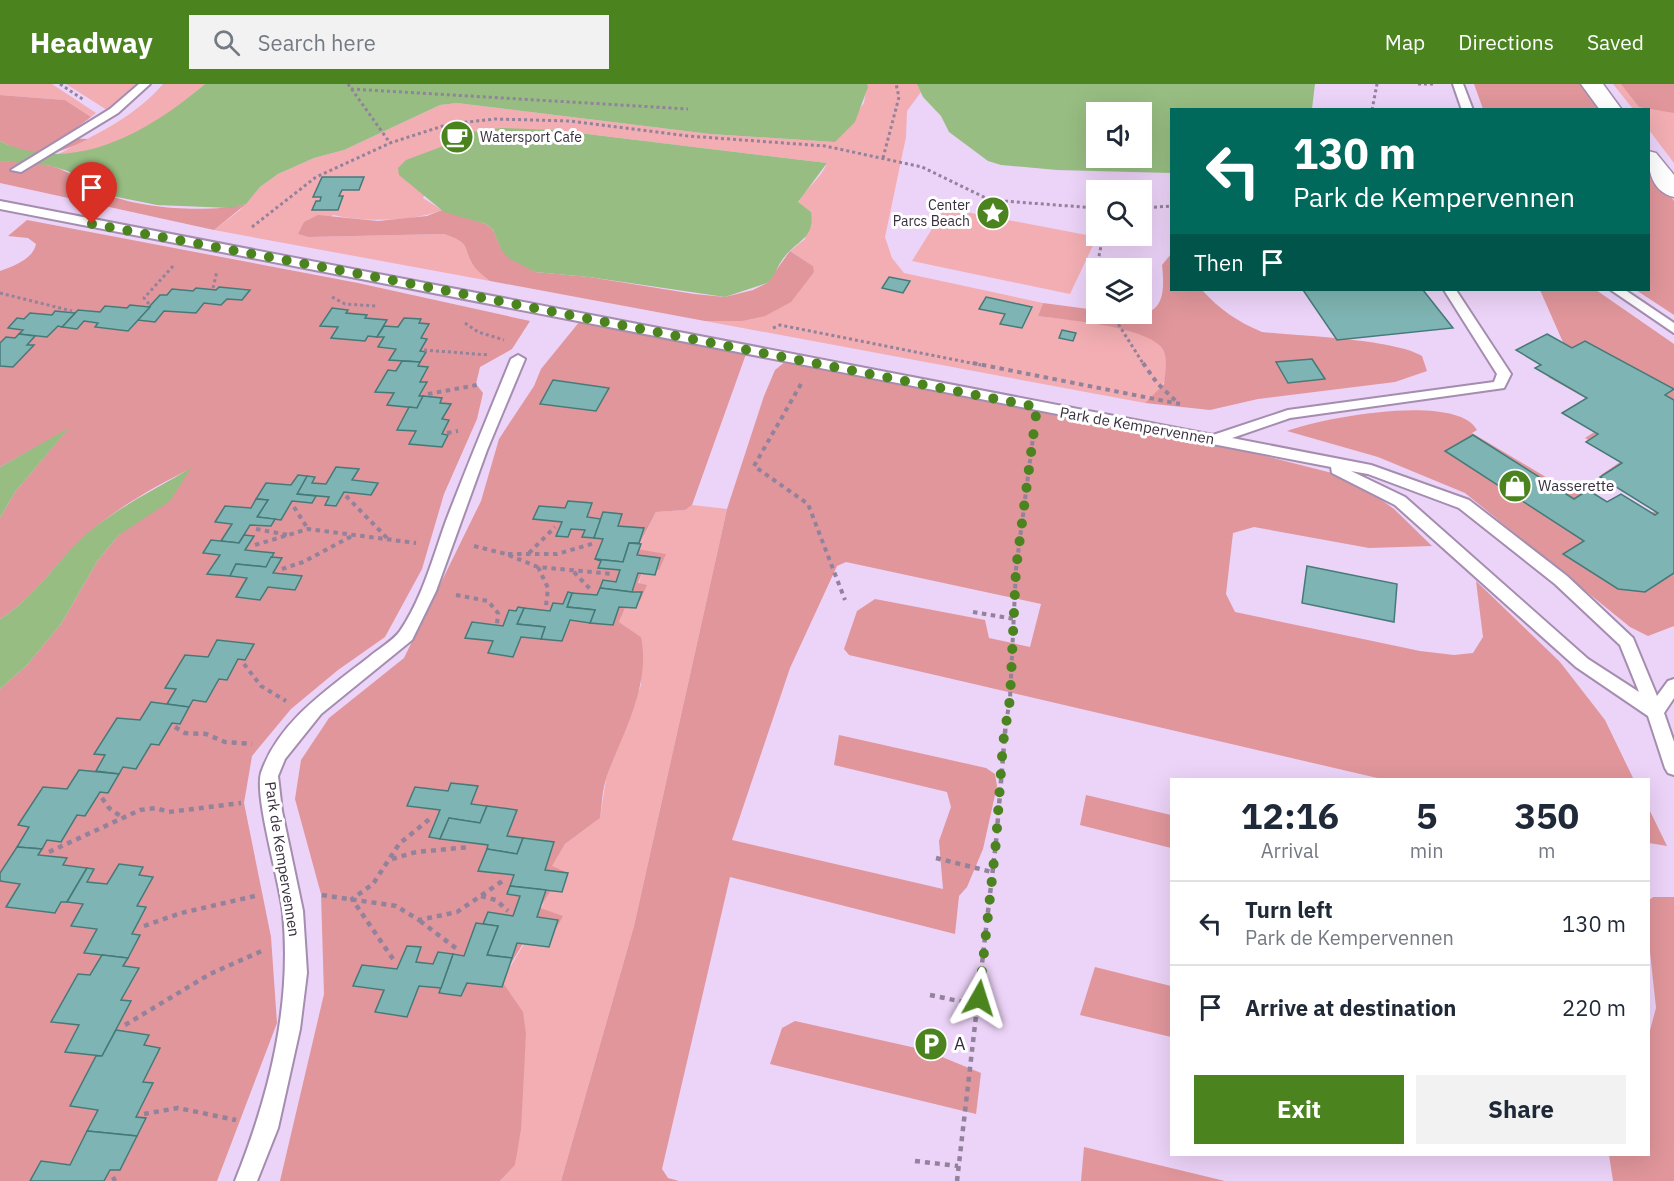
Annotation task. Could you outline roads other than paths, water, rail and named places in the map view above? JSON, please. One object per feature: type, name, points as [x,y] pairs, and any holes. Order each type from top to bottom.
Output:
[{"type":"street","points":[[1592,84],[1610,108]]},
{"type":"street","points":[[1650,160],[1674,190]]},
{"type":"lane","points":[[17,170],[114,111],[145,84]]},
{"type":"lane","points":[[1458,84],[1467,108]]},
{"type":"lane","name":"Park de Kempervennen","points":[[0,205],[1320,462],[1371,470],[1464,504],[1561,580],[1627,642],[1655,712]]},
{"type":"lane","points":[[1215,440],[1288,414],[1499,385],[1504,374],[1451,291]]},
{"type":"lane","points":[[1618,291],[1674,329]]},
{"type":"lane","name":"Park de Kempervennen","points":[[246,1181],[267,1128],[290,1029],[297,973],[289,894],[269,776],[283,748],[310,714],[406,636],[428,591],[518,359]]},
{"type":"lane","name":"Park de Kempervennen","points":[[1320,462],[1400,501],[1582,663],[1655,712]]},
{"type":"lane","points":[[1674,685],[1655,712],[1674,768]]},
{"type":"place","name":"Watersport Cafe","points":[[457,137]]},
{"type":"place","name":"Center Parcs Beach","points":[[993,213]]},
{"type":"place","name":"Wasserette","points":[[1515,486]]},
{"type":"place","name":"A","points":[[931,1044]]}]
